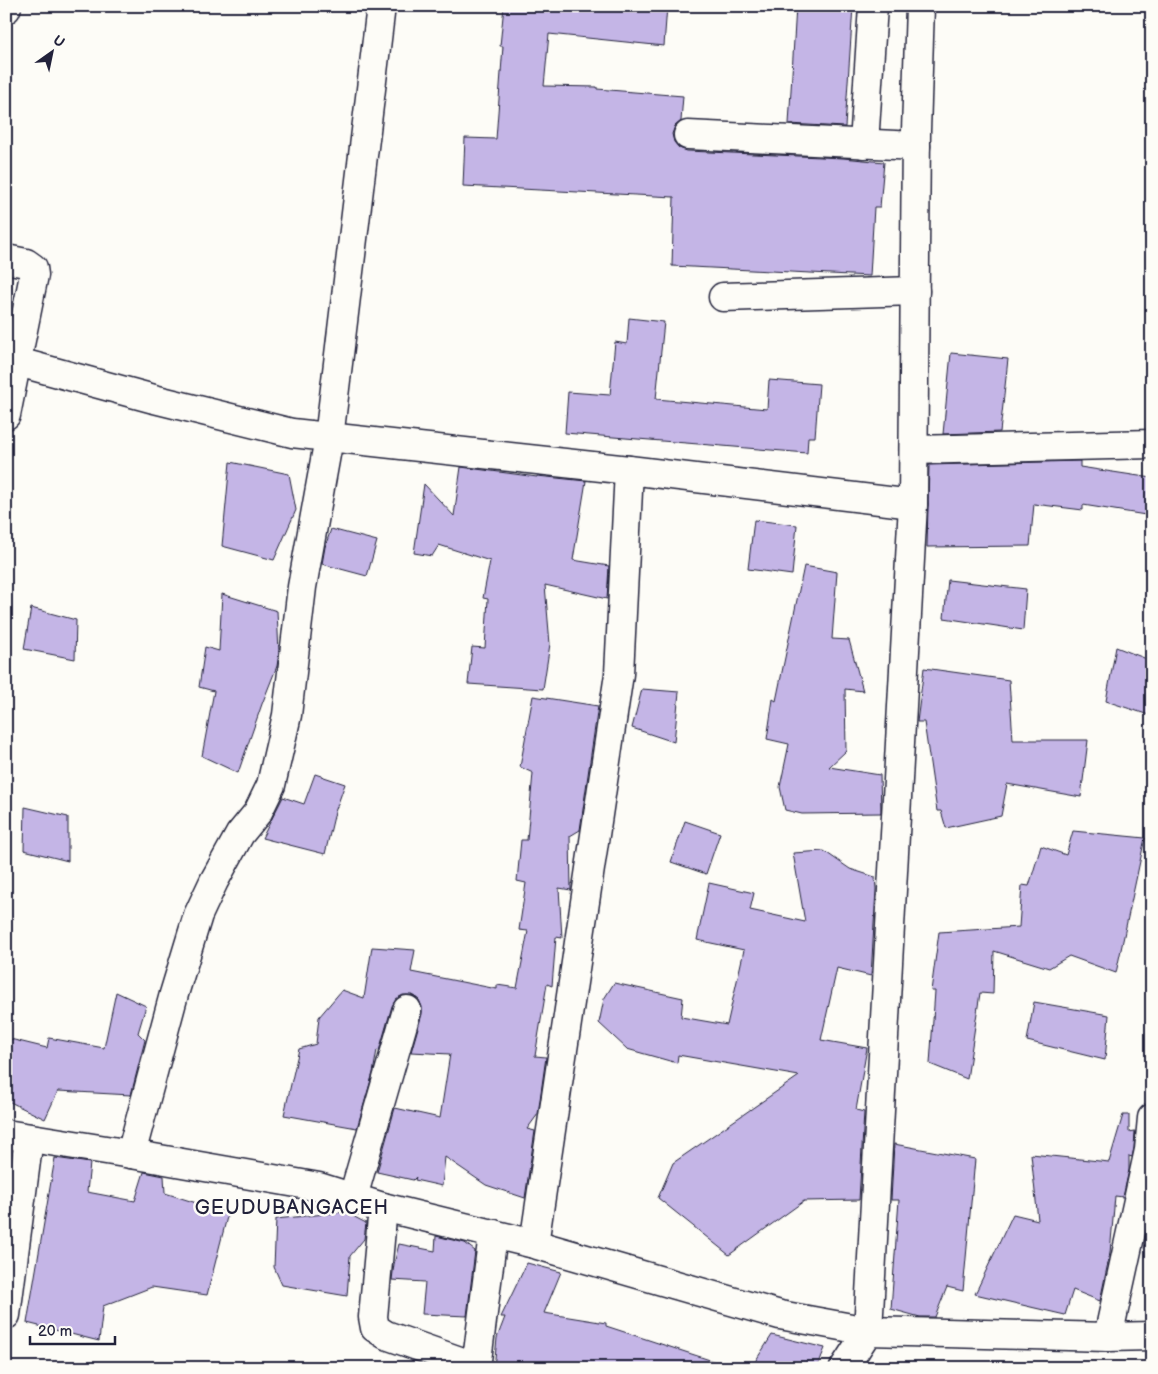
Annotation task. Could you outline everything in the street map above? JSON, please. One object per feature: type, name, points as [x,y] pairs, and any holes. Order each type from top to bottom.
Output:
[{"type":"street","points":[[131,1154],[174,994],[198,914],[240,834],[258,812],[271,785],[287,715],[302,587],[329,438],[381,6]]},
{"type":"street","points":[[864,144],[873,6]]},
{"type":"street","points":[[844,1368],[868,1331],[913,504],[916,146],[920,6]]},
{"type":"street","points":[[688,135],[916,146]]},
{"type":"street","points":[[6,259],[26,263],[33,268],[34,275],[6,415]]},
{"type":"street","points":[[723,297],[915,291]]},
{"type":"street","points":[[18,362],[154,399],[292,433],[629,470],[913,504]]},
{"type":"street","points":[[914,450],[1152,444]]},
{"type":"street","points":[[534,1244],[619,674],[629,470]]},
{"type":"street","points":[[353,1197],[407,1010]]},
{"type":"street","points":[[1108,1337],[1149,1150],[1152,1118]]},
{"type":"street","points":[[6,1314],[18,1136],[319,1187],[383,1207],[534,1244],[780,1315],[868,1331],[1108,1337],[1152,1336]]},
{"type":"street","points":[[383,1207],[373,1317],[375,1328],[386,1335],[476,1367],[493,1234]]},
{"type":"building","points":[[504,6],[667,6],[664,46],[549,34],[544,86],[597,87],[597,89],[683,96],[681,121],[675,126],[672,134],[674,142],[679,148],[687,151],[843,158],[884,162],[880,207],[874,207],[870,276],[672,266],[674,197],[463,186],[465,138],[496,139],[503,46],[500,46]]},
{"type":"building","points":[[796,6],[853,6],[845,127],[789,124]]},
{"type":"building","points":[[629,318],[664,322],[656,399],[767,409],[769,380],[819,384],[815,437],[808,437],[807,453],[565,433],[568,392],[610,395],[615,342],[627,344]]},
{"type":"building","points":[[951,353],[1008,359],[1000,432],[943,434]]},
{"type":"building","points":[[1080,461],[1080,467],[1152,478],[1152,516],[1083,505],[1083,510],[1034,504],[1030,546],[927,547],[929,465]]},
{"type":"building","points":[[230,462],[289,474],[296,510],[274,560],[222,546]]},
{"type":"building","points":[[461,467],[586,481],[573,560],[609,566],[607,599],[545,585],[550,644],[543,689],[468,684],[472,647],[485,648],[488,599],[483,598],[490,561],[439,545],[432,556],[414,553],[424,484],[454,516]]},
{"type":"building","points":[[754,520],[797,525],[792,575],[748,569]]},
{"type":"building","points":[[331,529],[377,541],[367,576],[322,564]]},
{"type":"building","points":[[804,566],[837,572],[832,639],[849,640],[863,691],[845,689],[846,751],[829,767],[880,775],[881,813],[802,814],[785,810],[780,787],[789,744],[767,739],[773,699],[776,701]]},
{"type":"building","points":[[948,580],[1026,589],[1023,630],[944,618]]},
{"type":"building","points":[[222,594],[277,611],[279,653],[277,666],[238,773],[202,756],[214,691],[199,687],[205,647],[219,651]]},
{"type":"building","points":[[31,608],[76,620],[75,659],[24,649]]},
{"type":"building","points":[[1116,647],[1152,661],[1152,716],[1106,701]]},
{"type":"building","points":[[924,668],[1009,680],[1013,740],[1088,740],[1081,797],[1007,784],[1001,816],[946,828],[941,811],[937,811],[924,722],[917,722]]},
{"type":"building","points":[[642,689],[679,692],[674,742],[632,728]]},
{"type":"building","points":[[533,696],[598,706],[580,830],[570,836],[571,890],[559,888],[562,938],[556,937],[552,986],[547,984],[535,1056],[546,1057],[538,1114],[527,1129],[535,1131],[525,1198],[486,1185],[445,1157],[442,1186],[415,1180],[416,1177],[413,1180],[377,1172],[395,1108],[440,1118],[450,1054],[411,1052],[422,1014],[419,1000],[412,995],[403,995],[396,999],[392,1006],[379,1051],[377,1050],[373,1073],[357,1128],[284,1115],[299,1049],[316,1044],[319,1017],[342,990],[364,998],[372,947],[415,950],[411,972],[497,989],[497,985],[517,988],[528,931],[519,930],[526,883],[517,881],[521,840],[527,840],[533,773],[520,767]]},
{"type":"building","points":[[315,774],[345,784],[335,812],[325,854],[262,838],[283,797],[304,804]]},
{"type":"building","points":[[25,807],[68,817],[68,861],[24,850]]},
{"type":"building","points":[[685,821],[720,833],[706,874],[671,862]]},
{"type":"building","points":[[1073,831],[1145,838],[1116,973],[1069,956],[1049,968],[994,951],[993,994],[980,993],[967,1079],[930,1064],[935,991],[931,991],[939,932],[1019,927],[1022,885],[1029,886],[1041,846],[1066,855]]},
{"type":"building","points":[[824,851],[850,869],[875,877],[871,976],[837,968],[821,1040],[867,1048],[856,1110],[864,1112],[859,1200],[804,1201],[729,1255],[658,1198],[673,1163],[799,1076],[678,1055],[677,1063],[627,1049],[599,1023],[604,999],[614,983],[683,998],[681,1017],[727,1025],[744,950],[697,940],[709,883],[754,893],[750,910],[805,922],[793,853]]},
{"type":"building","points":[[116,992],[146,1006],[138,1033],[145,1040],[131,1095],[58,1091],[45,1119],[6,1100],[6,1038],[47,1048],[49,1038],[104,1048]]},
{"type":"building","points":[[1034,1002],[1109,1015],[1105,1060],[1027,1041]]},
{"type":"building","points":[[1123,1115],[1129,1115],[1129,1132],[1135,1131],[1134,1148],[1132,1157],[1129,1156],[1129,1170],[1123,1197],[1115,1196],[1110,1253],[1100,1301],[1073,1290],[1065,1315],[975,1294],[1013,1214],[1038,1220],[1031,1154],[1109,1162]]},
{"type":"building","points":[[894,1144],[975,1159],[963,1291],[947,1287],[935,1317],[920,1317],[891,1309],[899,1200],[891,1200]]},
{"type":"building","points":[[55,1158],[90,1163],[87,1192],[135,1201],[144,1172],[164,1176],[165,1193],[228,1213],[207,1295],[152,1287],[103,1306],[99,1341],[27,1323]]},
{"type":"building","points":[[345,1212],[366,1223],[364,1239],[350,1256],[347,1296],[282,1285],[274,1267],[276,1219]]},
{"type":"building","points":[[436,1236],[465,1243],[475,1251],[467,1316],[422,1314],[425,1282],[392,1280],[399,1244],[435,1251]]},
{"type":"building","points":[[527,1263],[561,1272],[544,1313],[606,1323],[606,1326],[719,1363],[718,1368],[494,1368],[497,1338],[505,1317],[501,1317]]},
{"type":"building","points":[[772,1335],[825,1348],[817,1368],[751,1368]]},
{"type":"district","name":"GEUDUBANGACEH","points":[[292,1207]]}]
